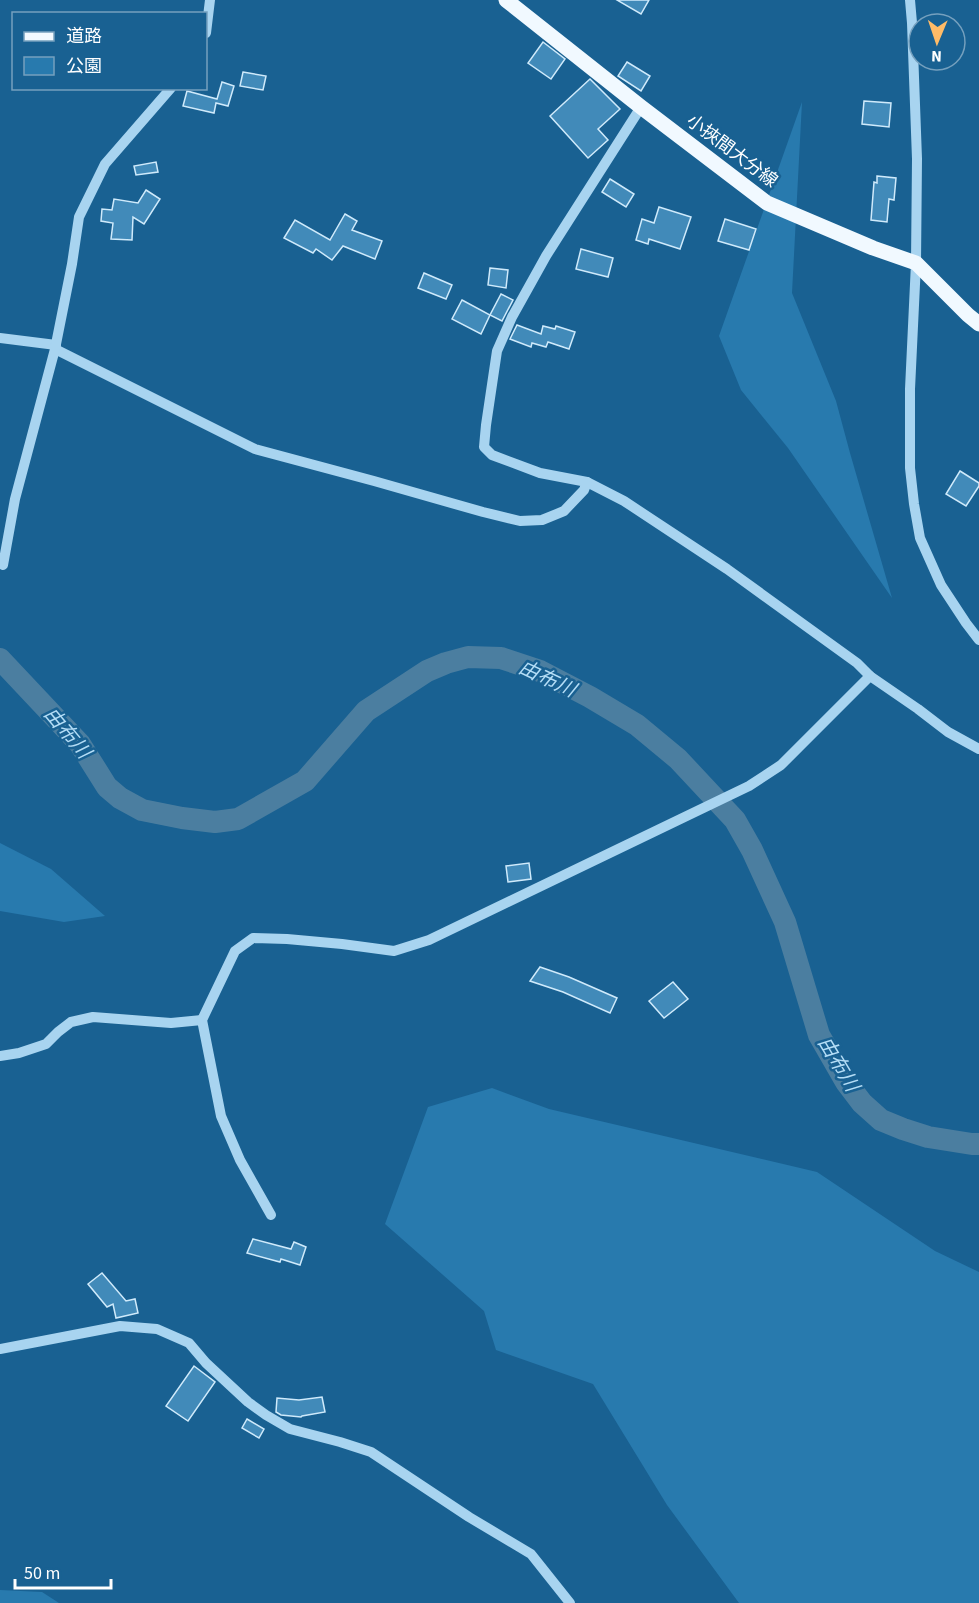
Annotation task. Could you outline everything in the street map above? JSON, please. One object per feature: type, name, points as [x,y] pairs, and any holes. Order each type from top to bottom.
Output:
[{"type":"main road","name":"小挾間大分線","points":[[506,0],[767,203],[873,248],[916,263],[979,324]]},
{"type":"street","points":[[207,25],[210,0]]},
{"type":"street","points":[[910,0],[917,159],[910,468],[920,538],[941,585],[979,640]]},
{"type":"street","points":[[3,565],[15,499],[56,347],[79,217],[105,164],[169,90]]},
{"type":"street","points":[[641,107],[546,256],[512,316],[497,351],[484,447],[492,455],[540,473],[587,482],[624,501],[727,569],[948,732],[979,749]]},
{"type":"street","points":[[0,338],[56,347],[255,449],[483,512],[520,521],[542,520],[564,511],[584,490],[587,482]]},
{"type":"street","points":[[271,1215],[240,1160],[221,1116],[202,1020],[236,951],[253,938],[342,944],[394,951],[429,940],[749,786],[781,765],[870,676]]},
{"type":"street","points":[[0,1056],[19,1053],[46,1044],[71,1022],[93,1017],[171,1023],[202,1020]]},
{"type":"street","points":[[0,1349],[120,1326],[157,1329],[189,1343],[206,1363],[239,1394],[266,1415],[290,1429],[371,1452],[469,1517],[531,1554],[570,1603]]},
{"type":"green space","points":[[802,102],[792,293],[836,401],[892,598],[788,448],[741,390],[719,336]]},
{"type":"green space","points":[[0,843],[51,869],[105,916],[64,922],[0,911]]},
{"type":"green space","points":[[492,1088],[549,1109],[817,1172],[935,1251],[979,1272],[979,1603],[739,1603],[667,1505],[593,1384],[496,1350],[484,1311],[385,1224],[428,1107]]},
{"type":"green space","points":[[0,1590],[42,1592],[59,1603],[0,1603]]},
{"type":"building","points":[[617,0],[649,0],[641,14]]},
{"type":"building","points":[[543,42],[565,59],[551,79],[528,63]]},
{"type":"building","points":[[627,62],[650,76],[641,91],[618,76]]},
{"type":"building","points":[[243,72],[266,76],[263,90],[240,86]]},
{"type":"building","points":[[590,79],[620,109],[598,129],[608,140],[588,158],[550,116]]},
{"type":"building","points":[[222,82],[234,86],[228,106],[216,103],[214,113],[183,106],[187,91],[217,99]]},
{"type":"building","points":[[864,101],[891,103],[889,127],[862,124]]},
{"type":"building","points":[[156,162],[158,172],[136,175],[134,166]]},
{"type":"building","points":[[877,176],[896,178],[894,200],[889,199],[887,222],[871,220],[874,182],[877,183]]},
{"type":"building","points":[[610,179],[634,194],[626,207],[602,192]]},
{"type":"building","points":[[146,190],[160,199],[144,224],[133,217],[132,240],[111,239],[113,223],[101,221],[102,209],[112,210],[114,199],[138,203]]},
{"type":"building","points":[[659,207],[691,217],[680,249],[649,239],[648,244],[636,240],[642,219],[654,223]]},
{"type":"building","points":[[345,214],[357,221],[352,230],[382,241],[375,259],[343,246],[332,260],[316,249],[313,253],[284,238],[295,220],[330,240]]},
{"type":"building","points":[[725,219],[756,229],[749,250],[718,241]]},
{"type":"building","points":[[581,249],[613,258],[608,277],[576,269]]},
{"type":"building","points":[[490,268],[508,270],[506,288],[488,285]]},
{"type":"building","points":[[424,273],[452,285],[446,299],[418,288]]},
{"type":"building","points":[[501,294],[513,300],[502,321],[490,315]]},
{"type":"building","points":[[462,300],[490,315],[481,334],[452,319]]},
{"type":"building","points":[[517,325],[541,334],[543,326],[555,329],[556,326],[575,332],[569,349],[548,342],[546,347],[532,343],[531,347],[510,339]]},
{"type":"building","points":[[960,471],[979,483],[966,506],[946,494]]},
{"type":"building","points":[[529,863],[531,879],[508,882],[506,866]]},
{"type":"building","points":[[540,967],[617,998],[610,1013],[563,992],[530,981]]},
{"type":"building","points":[[673,982],[688,999],[664,1018],[649,1001]]},
{"type":"building","points":[[253,1239],[291,1249],[294,1242],[306,1247],[300,1265],[247,1253]]},
{"type":"building","points":[[102,1273],[126,1301],[135,1299],[138,1313],[116,1318],[113,1304],[107,1307],[88,1284]]},
{"type":"building","points":[[194,1366],[215,1382],[188,1421],[166,1406]]},
{"type":"building","points":[[322,1397],[325,1412],[301,1417],[281,1415],[276,1412],[277,1398],[299,1400]]},
{"type":"building","points":[[247,1419],[264,1429],[259,1438],[242,1428]]},
{"type":"waterway","name":"由布川","points":[[0,659],[80,744],[107,787],[120,798],[142,810],[215,822],[238,819],[305,781],[366,711],[427,671],[468,657],[501,658],[540,671],[637,725],[678,759],[735,820],[752,850],[785,922],[819,1035],[846,1082],[862,1103],[881,1120],[903,1129],[928,1137],[979,1144]]}]
